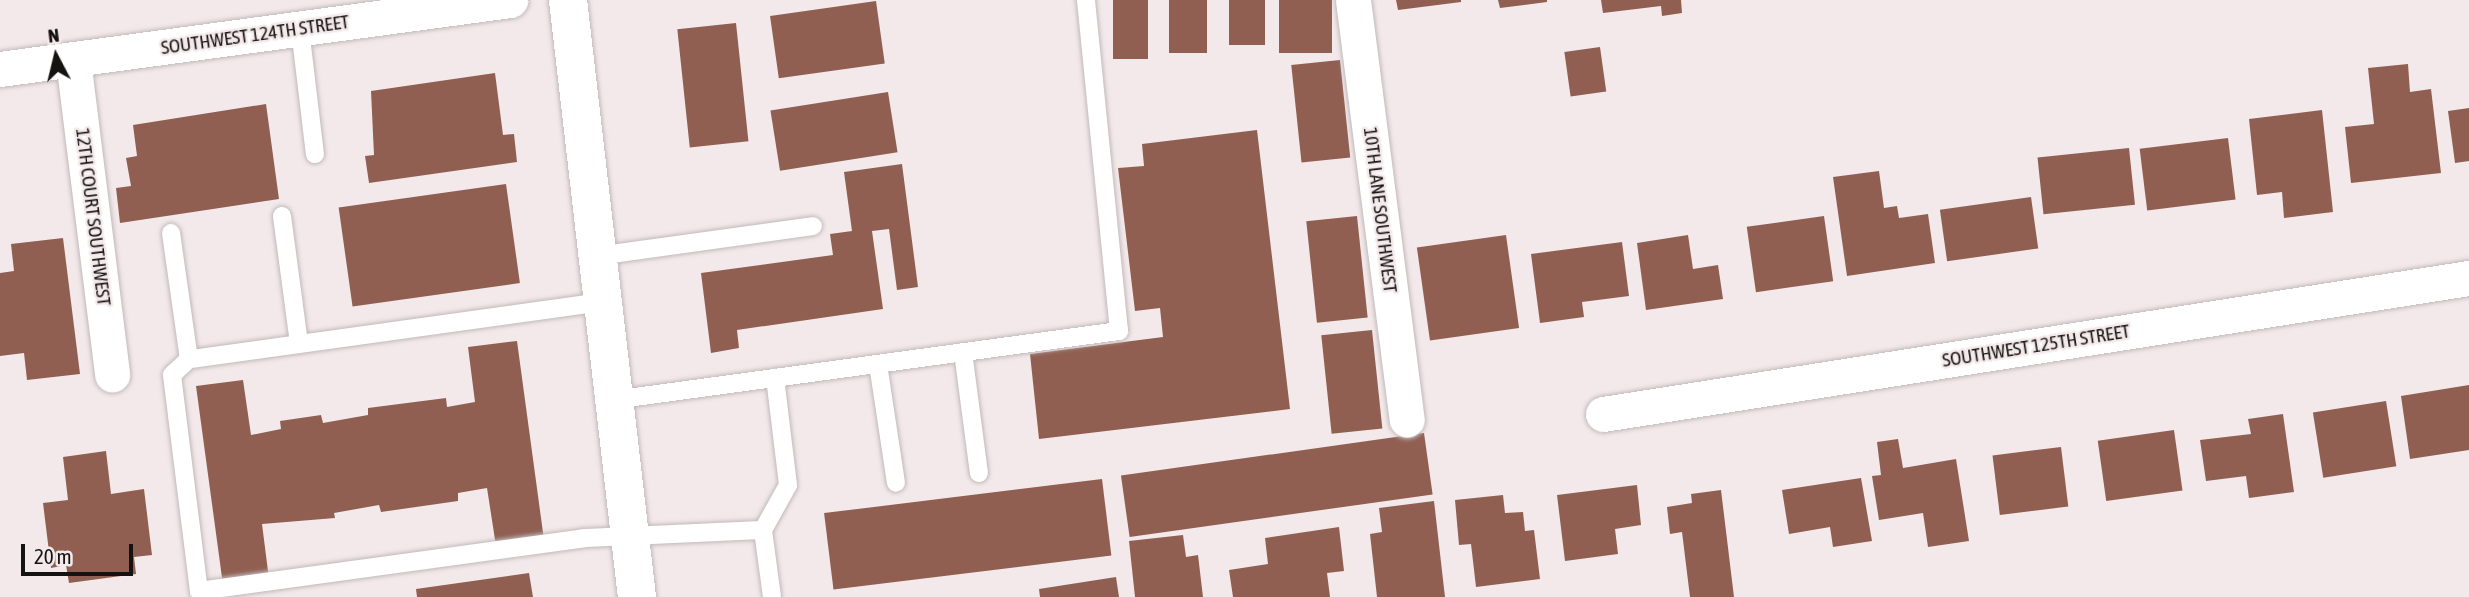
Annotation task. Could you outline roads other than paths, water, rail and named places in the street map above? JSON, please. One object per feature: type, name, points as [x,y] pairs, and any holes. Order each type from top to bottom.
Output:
[{"type":"main road","points":[[568,0],[637,597]]},
{"type":"street","name":"SOUTHWEST 124TH STREET","points":[[0,69],[300,29],[351,11],[510,0]]},
{"type":"street","name":"10TH LANE SOUTHWEST","points":[[1353,0],[1408,420]]},
{"type":"street","name":"12TH COURT SOUTHWEST","points":[[73,60],[112,375]]},
{"type":"street","name":"SOUTHWEST 125TH STREET","points":[[1603,414],[2469,278]]},
{"type":"lane","points":[[613,400],[1119,331],[1086,0]]},
{"type":"lane","points":[[300,29],[316,154]]},
{"type":"lane","points":[[282,216],[299,344]]},
{"type":"lane","points":[[597,256],[813,226]]},
{"type":"lane","points":[[172,233],[189,359]]},
{"type":"lane","points":[[603,302],[189,359],[172,375],[199,591],[629,536],[764,530]]},
{"type":"lane","points":[[963,352],[979,472]]},
{"type":"lane","points":[[878,364],[896,483]]},
{"type":"lane","points":[[772,597],[764,530],[788,485],[775,378]]}]
